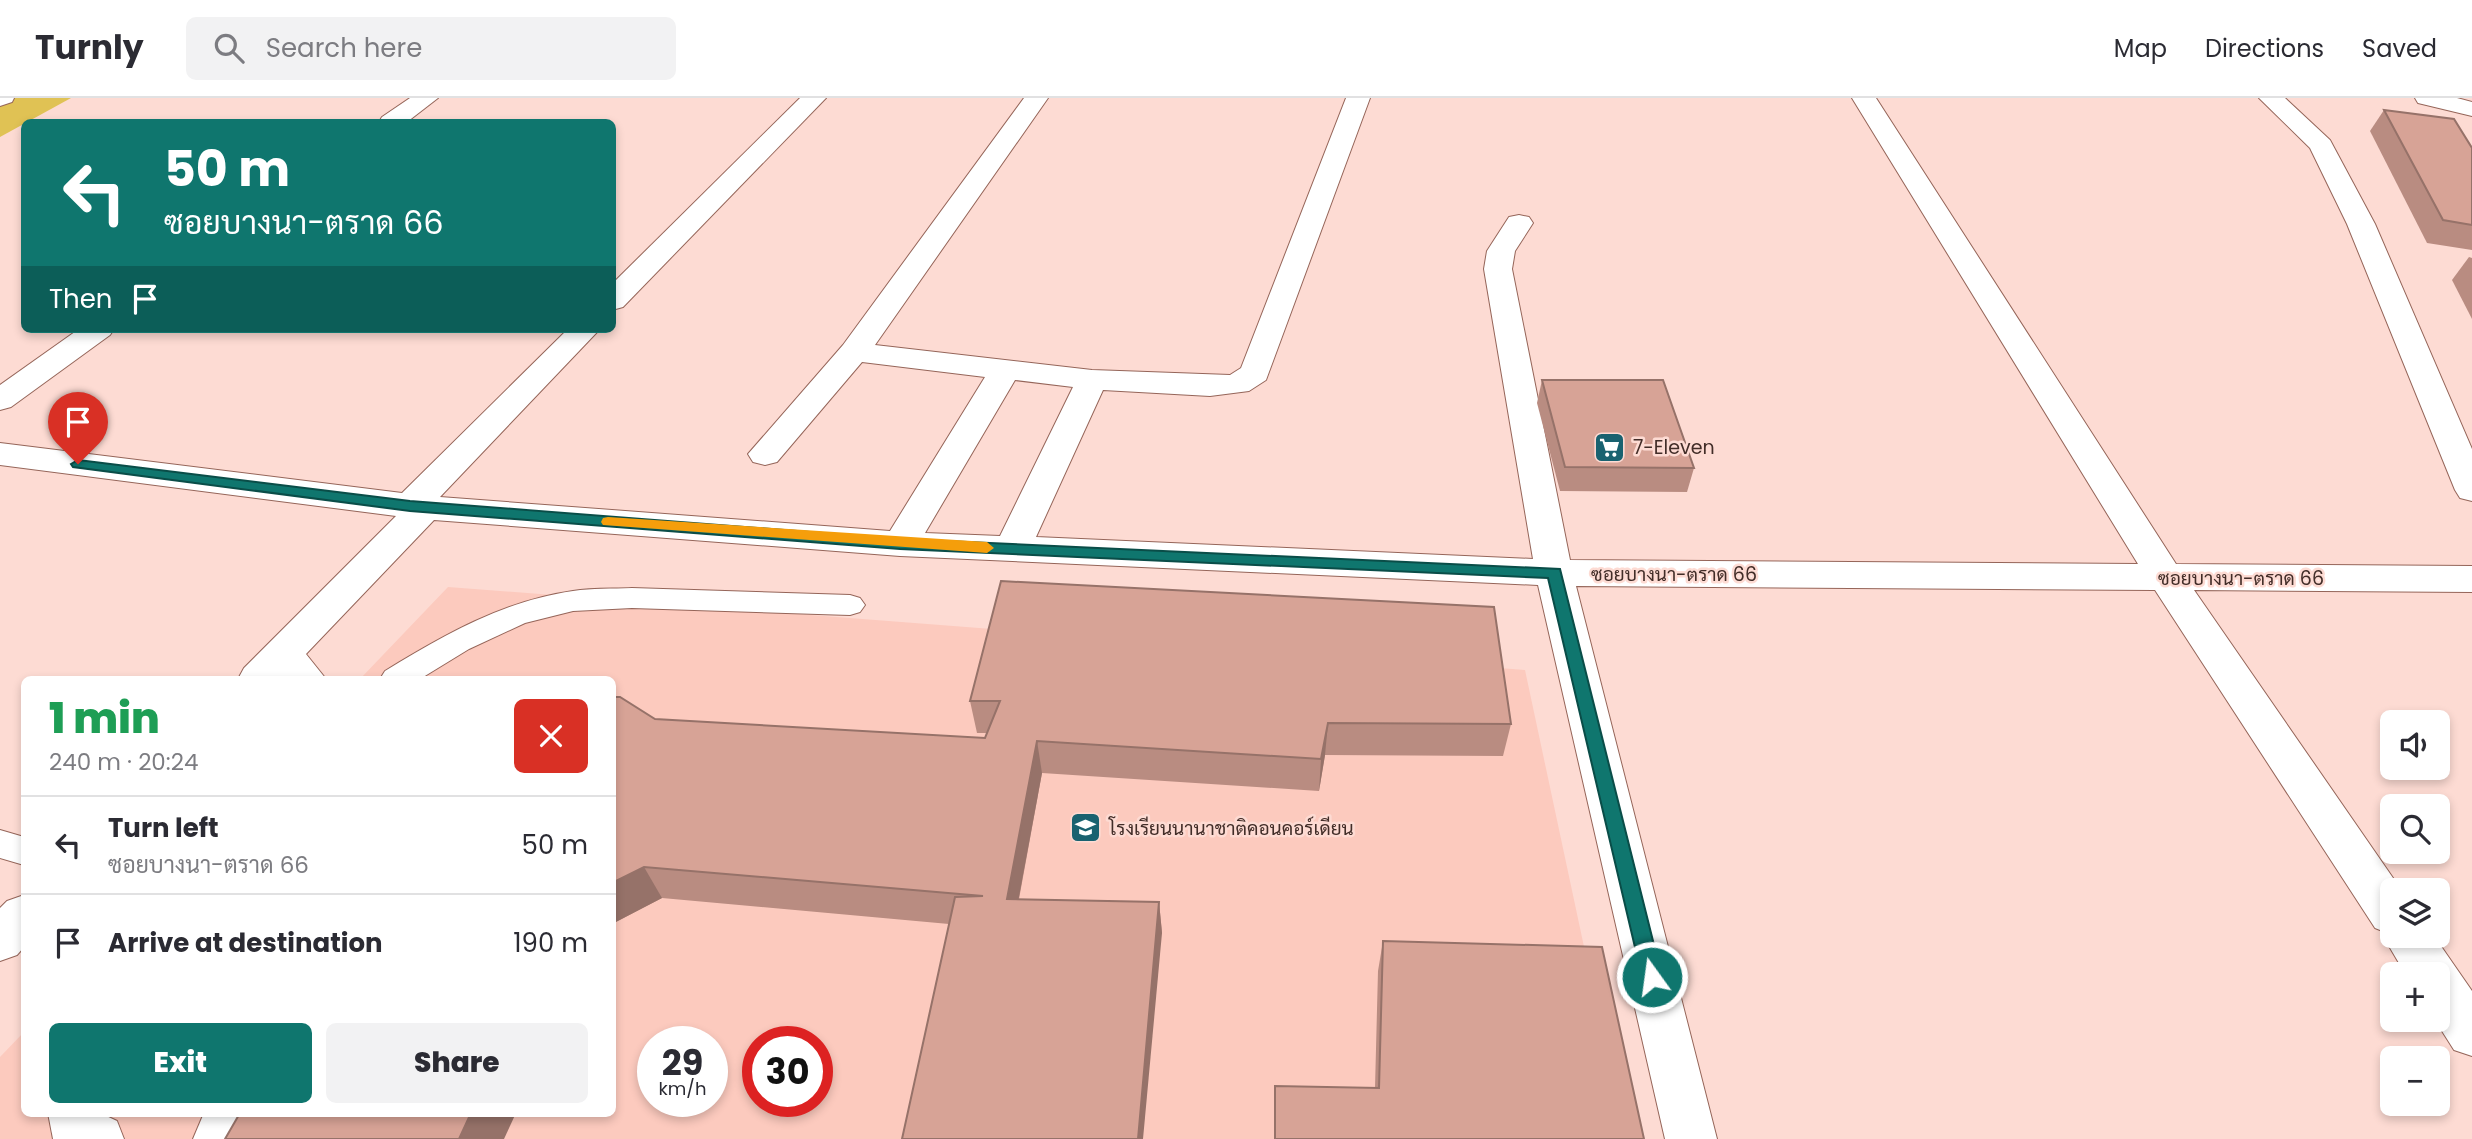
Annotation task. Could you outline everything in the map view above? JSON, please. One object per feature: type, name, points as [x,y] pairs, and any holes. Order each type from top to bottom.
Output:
[{"type":"street","points":[[395,119],[426,98]]},
{"type":"street","points":[[616,297],[814,98]]},
{"type":"street","points":[[765,454],[854,352],[1035,98]]},
{"type":"street","points":[[854,352],[1092,380],[1210,386],[1238,384],[1255,373],[1358,98]]},
{"type":"street","points":[[1864,98],[2166,578],[2380,896]]},
{"type":"street","points":[[2271,98],[2322,145],[2361,223],[2472,490]]},
{"type":"street","points":[[2427,98],[2470,112]]},
{"type":"street","points":[[1519,223],[1501,251],[1498,269],[1554,573],[1690,1139]]},
{"type":"street","points":[[0,400],[93,333]]},
{"type":"street","points":[[282,671],[418,507],[581,333]]},
{"type":"street","points":[[900,544],[1005,370]]},
{"type":"street","points":[[1012,549],[1092,380]]},
{"type":"street","name":"ซอยบางนา-ตราด 66","points":[[0,454],[418,507],[900,544],[1554,573],[2472,579]]},
{"type":"street","points":[[0,940],[21,918]]},
{"type":"street","points":[[2450,1000],[2472,1033]]},
{"type":"street","points":[[75,1117],[77,1133],[98,1139]]},
{"type":"street","points":[[219,1139],[230,1117]]},
{"type":"lane","points":[[401,676],[458,641],[517,614],[573,601],[632,598],[850,605]]},
{"type":"lane","points":[[0,844],[21,849]]},
{"type":"shaded area","points":[[0,98],[71,98],[33,119],[21,119],[21,125],[0,137]]},
{"type":"shaded area","name":"โรงเรียนนานาชาติคอนคอร์เดียน","points":[[448,587],[1525,670],[1625,1139],[0,1139],[0,1057],[21,1035],[21,1117],[616,1117],[616,676],[363,676]]},
{"type":"building","points":[[2384,110],[2454,119],[2472,148],[2472,225],[2443,220]]},
{"type":"building","name":"7-Eleven","points":[[1542,380],[1663,380],[1694,468],[1565,467]]},
{"type":"building","points":[[1001,581],[1494,607],[1511,724],[1328,723],[1321,759],[1037,741],[1007,899],[1159,902],[1138,1139],[902,1139],[955,897],[983,896],[644,867],[616,881],[616,697],[655,719],[985,738],[1000,701],[970,701]]},
{"type":"building","points":[[1383,941],[1602,947],[1644,1139],[1275,1139],[1275,1086],[1379,1088]]},
{"type":"building","points":[[238,1117],[469,1117],[459,1139],[225,1139]]},
{"type":"slow traffic","points":[[608,522],[987,548]]},
{"type":"place","name":"7-Eleven","points":[[1610,447]]},
{"type":"place","name":"โรงเรียนนานาชาติคอนคอร์เดียน","points":[[1086,828]]},
{"type":"route","points":[[78,464],[410,506],[900,544],[1554,573],[1652,977]]}]
